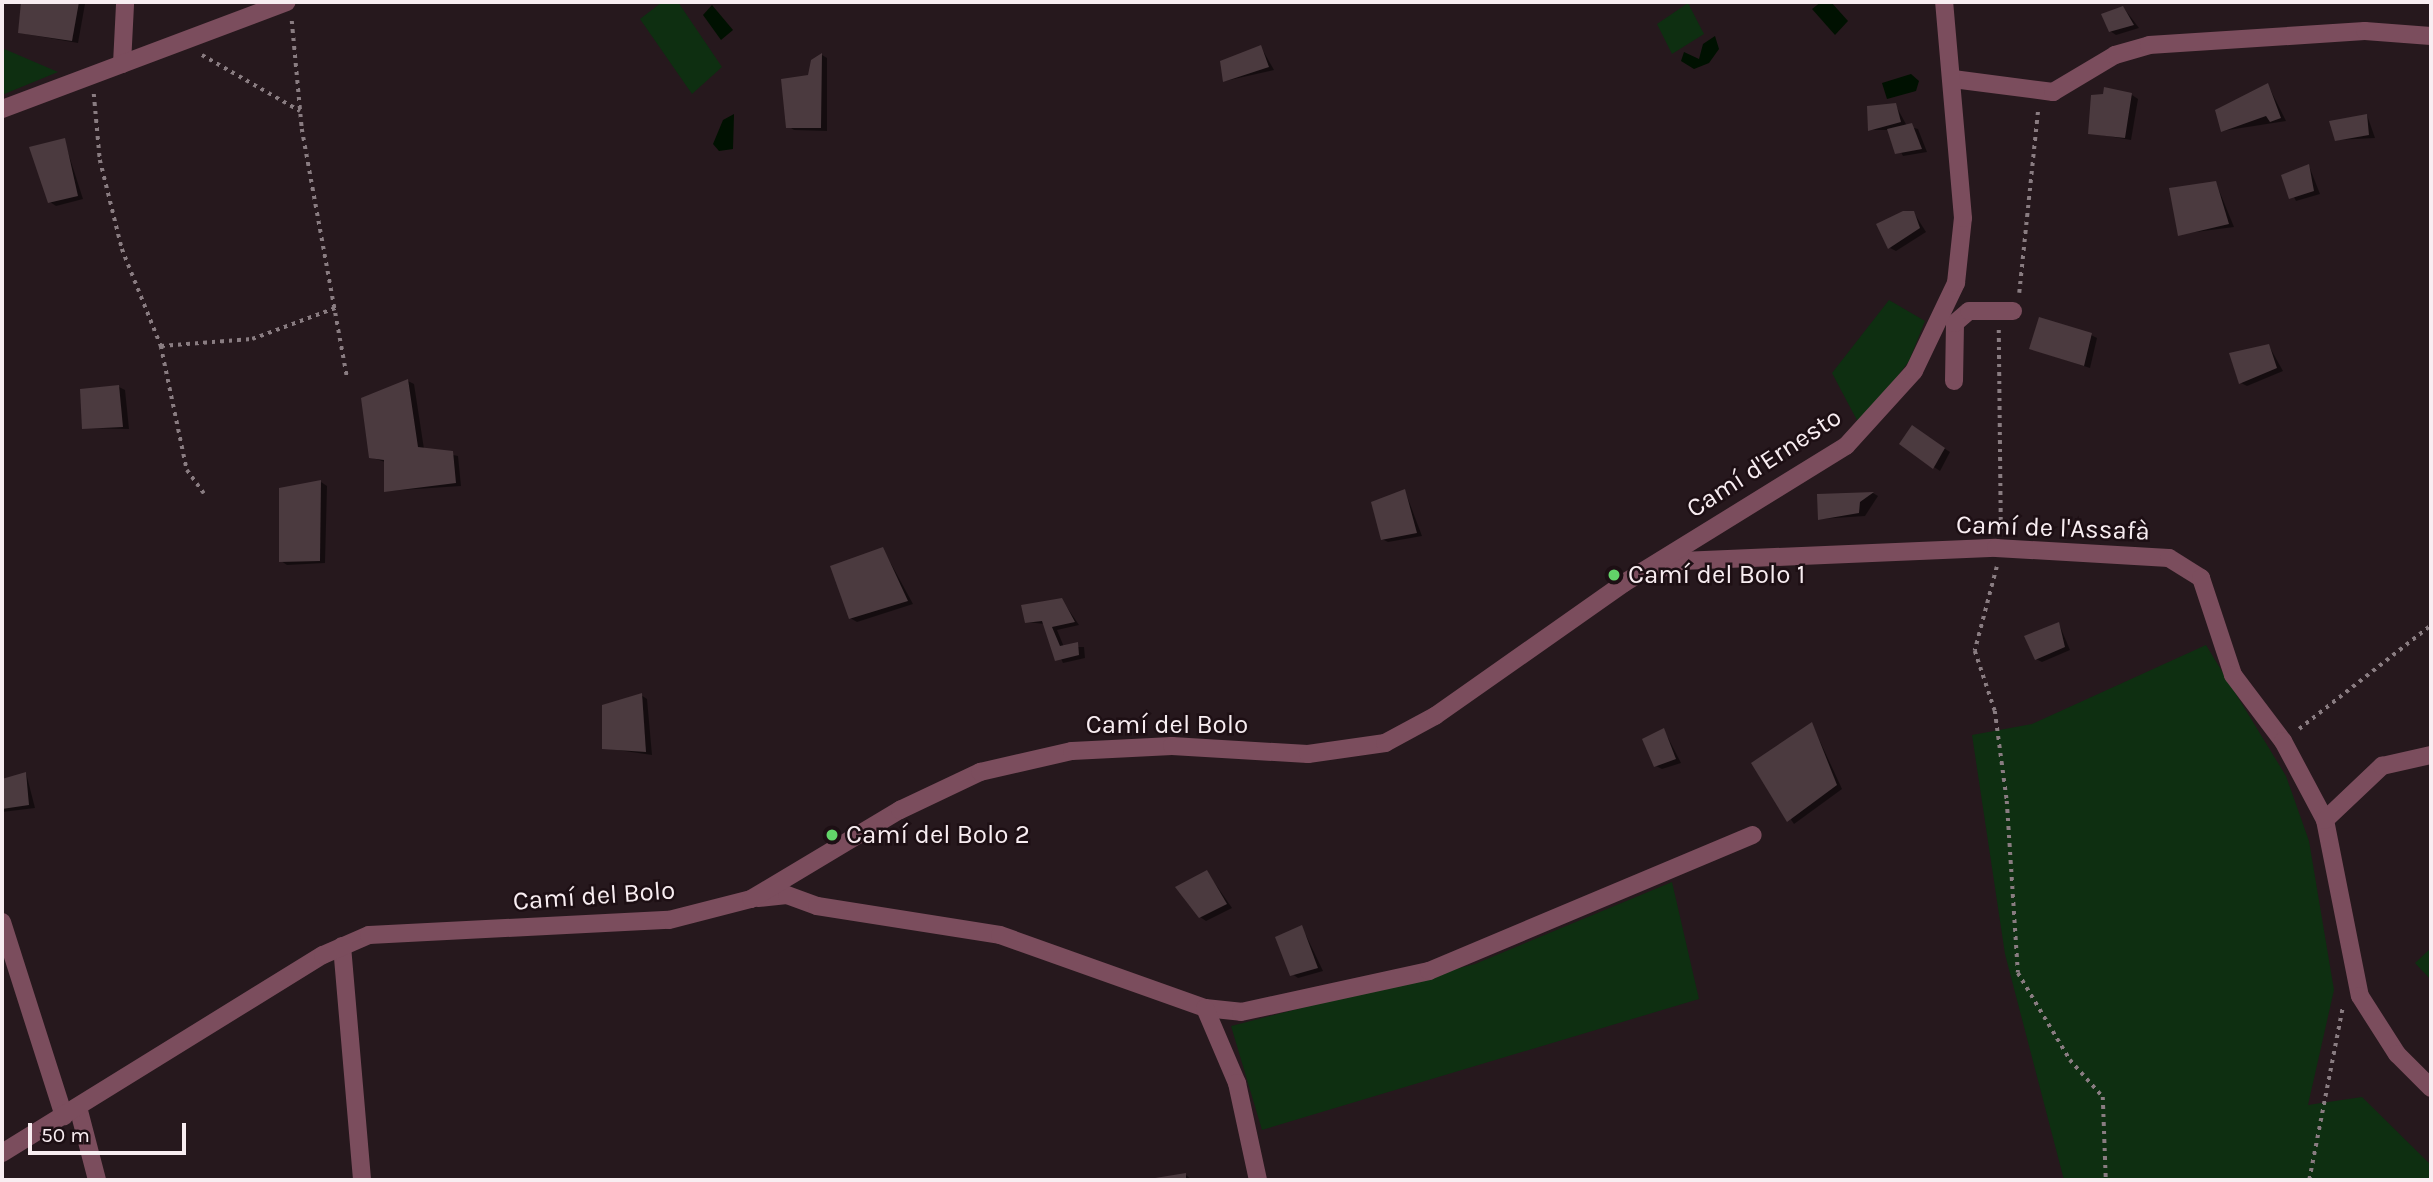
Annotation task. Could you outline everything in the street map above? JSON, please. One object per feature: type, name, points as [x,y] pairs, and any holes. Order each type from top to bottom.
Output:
[{"type":"street","name":"Camí d'Ernesto","points":[[1625,583],[1846,446],[1914,371],[1954,291],[1963,218],[1949,3]]},
{"type":"street","points":[[122,64],[125,4]]},
{"type":"street","points":[[2,109],[179,42],[289,9]]},
{"type":"street","points":[[1953,79],[2053,93],[2115,55],[2149,45],[2365,31],[2431,36]]},
{"type":"street","points":[[1954,291],[1954,381]]},
{"type":"street","points":[[1955,323],[1969,311],[2008,311]]},
{"type":"street","name":"Camí de l'Assafà","points":[[1625,583],[1681,561],[2002,548],[2169,558],[2201,578],[2233,675],[2283,741],[2325,820],[2360,996],[2397,1054],[2431,1088]]},
{"type":"street","name":"Camí del Bolo","points":[[2,1153],[342,946],[369,935],[669,920],[751,899],[901,810],[980,772],[1072,751],[1172,746],[1308,754],[1385,743],[1435,716],[1625,583]]},
{"type":"street","points":[[2325,820],[2382,766],[2431,755]]},
{"type":"street","points":[[751,899],[787,895],[817,906],[1000,935],[1205,1008],[1241,1012],[1311,1001],[1429,971],[1753,835]]},
{"type":"street","points":[[2,922],[97,1180]]},
{"type":"street","points":[[342,946],[362,1180]]},
{"type":"street","points":[[1205,1008],[1237,1083],[1258,1180]]},
{"type":"path","points":[[289,9],[300,111],[338,307],[347,376]]},
{"type":"path","points":[[179,42],[300,111]]},
{"type":"path","points":[[92,75],[100,160],[122,249],[161,346],[187,470],[204,493]]},
{"type":"path","points":[[2039,90],[2033,193],[2008,311],[1996,345],[2002,548],[1975,651],[1995,711],[2007,801],[2018,973],[2070,1060],[2103,1097],[2106,1180]]},
{"type":"path","points":[[161,346],[252,338],[338,307]]},
{"type":"path","points":[[2283,741],[2431,625]]},
{"type":"path","points":[[2309,1180],[2345,997]]},
{"type":"green space","points":[[662,2],[678,2],[722,67],[692,94],[640,19]]},
{"type":"green space","points":[[1688,3],[1704,34],[1672,54],[1657,24]]},
{"type":"green space","points":[[2,48],[58,72],[2,95]]},
{"type":"green space","points":[[1889,300],[1925,321],[1909,361],[1860,426],[1832,373]]},
{"type":"green space","points":[[2206,645],[2286,776],[2309,841],[2334,990],[2308,1105],[2362,1097],[2431,1165],[2431,1180],[2064,1180],[2005,954],[1972,735],[2032,724]]},
{"type":"green space","points":[[1672,882],[1699,999],[1262,1130],[1231,1026],[1475,964]]},
{"type":"green space","points":[[2431,948],[2431,980],[2415,963]]},
{"type":"shaded area","points":[[1821,2],[1831,2],[1848,21],[1835,35],[1812,9]]},
{"type":"shaded area","points":[[712,5],[733,30],[721,40],[703,15]]},
{"type":"shaded area","points":[[1715,36],[1719,49],[1709,63],[1694,69],[1681,61],[1684,52],[1699,59],[1703,44]]},
{"type":"shaded area","points":[[1911,74],[1919,81],[1916,91],[1887,99],[1882,83]]},
{"type":"shaded area","points":[[734,114],[733,149],[719,151],[713,144],[723,120]]},
{"type":"building","points":[[21,2],[79,2],[72,41],[18,33]]},
{"type":"building","points":[[2123,6],[2134,25],[2109,32],[2101,14]]},
{"type":"building","points":[[1261,45],[1269,67],[1223,82],[1220,61]]},
{"type":"building","points":[[822,53],[821,128],[786,128],[781,79],[808,75],[811,60]]},
{"type":"building","points":[[2268,83],[2281,118],[2270,122],[2266,116],[2221,132],[2215,110]]},
{"type":"building","points":[[2104,87],[2132,93],[2125,138],[2088,134],[2091,95],[2103,94]]},
{"type":"building","points":[[1896,103],[1901,122],[1868,131],[1867,106]]},
{"type":"building","points":[[2367,114],[2369,135],[2335,141],[2329,121]]},
{"type":"building","points":[[1912,123],[1922,149],[1895,154],[1887,129]]},
{"type":"building","points":[[65,138],[78,196],[48,203],[29,147]]},
{"type":"building","points":[[2309,164],[2314,191],[2289,199],[2281,175]]},
{"type":"building","points":[[2216,181],[2229,224],[2178,236],[2169,188]]},
{"type":"building","points":[[1903,211],[1914,211],[1920,228],[1888,249],[1876,224]]},
{"type":"building","points":[[2039,317],[2092,333],[2084,366],[2029,349]]},
{"type":"building","points":[[2269,344],[2277,368],[2239,384],[2229,353]]},
{"type":"building","points":[[408,379],[418,447],[453,451],[456,483],[384,492],[384,460],[369,458],[361,398]]},
{"type":"building","points":[[119,385],[123,427],[82,429],[80,389]]},
{"type":"building","points":[[1912,425],[1945,448],[1933,469],[1899,444]]},
{"type":"building","points":[[321,480],[320,561],[279,562],[279,488]]},
{"type":"building","points":[[1405,489],[1417,533],[1381,540],[1371,502]]},
{"type":"building","points":[[1874,492],[1860,502],[1859,513],[1818,520],[1817,494]]},
{"type":"building","points":[[883,547],[908,601],[849,619],[830,566]]},
{"type":"building","points":[[1062,598],[1075,622],[1052,627],[1060,646],[1078,642],[1079,655],[1055,661],[1042,621],[1025,623],[1021,605]]},
{"type":"building","points":[[2059,622],[2065,647],[2035,660],[2024,636]]},
{"type":"building","points":[[642,693],[646,752],[602,749],[602,705]]},
{"type":"building","points":[[1812,722],[1837,785],[1787,822],[1751,763]]},
{"type":"building","points":[[1664,728],[1676,759],[1654,767],[1642,739]]},
{"type":"building","points":[[26,772],[29,805],[2,809],[2,779]]},
{"type":"building","points":[[1207,870],[1227,904],[1199,918],[1175,887]]},
{"type":"building","points":[[1302,925],[1318,968],[1290,976],[1275,937]]},
{"type":"building","points":[[1186,1173],[1186,1180],[1149,1180],[1149,1179]]},
{"type":"place","name":"Camí del Bolo 1","points":[[1614,575]]},
{"type":"place","name":"Camí del Bolo 2","points":[[832,835]]}]
